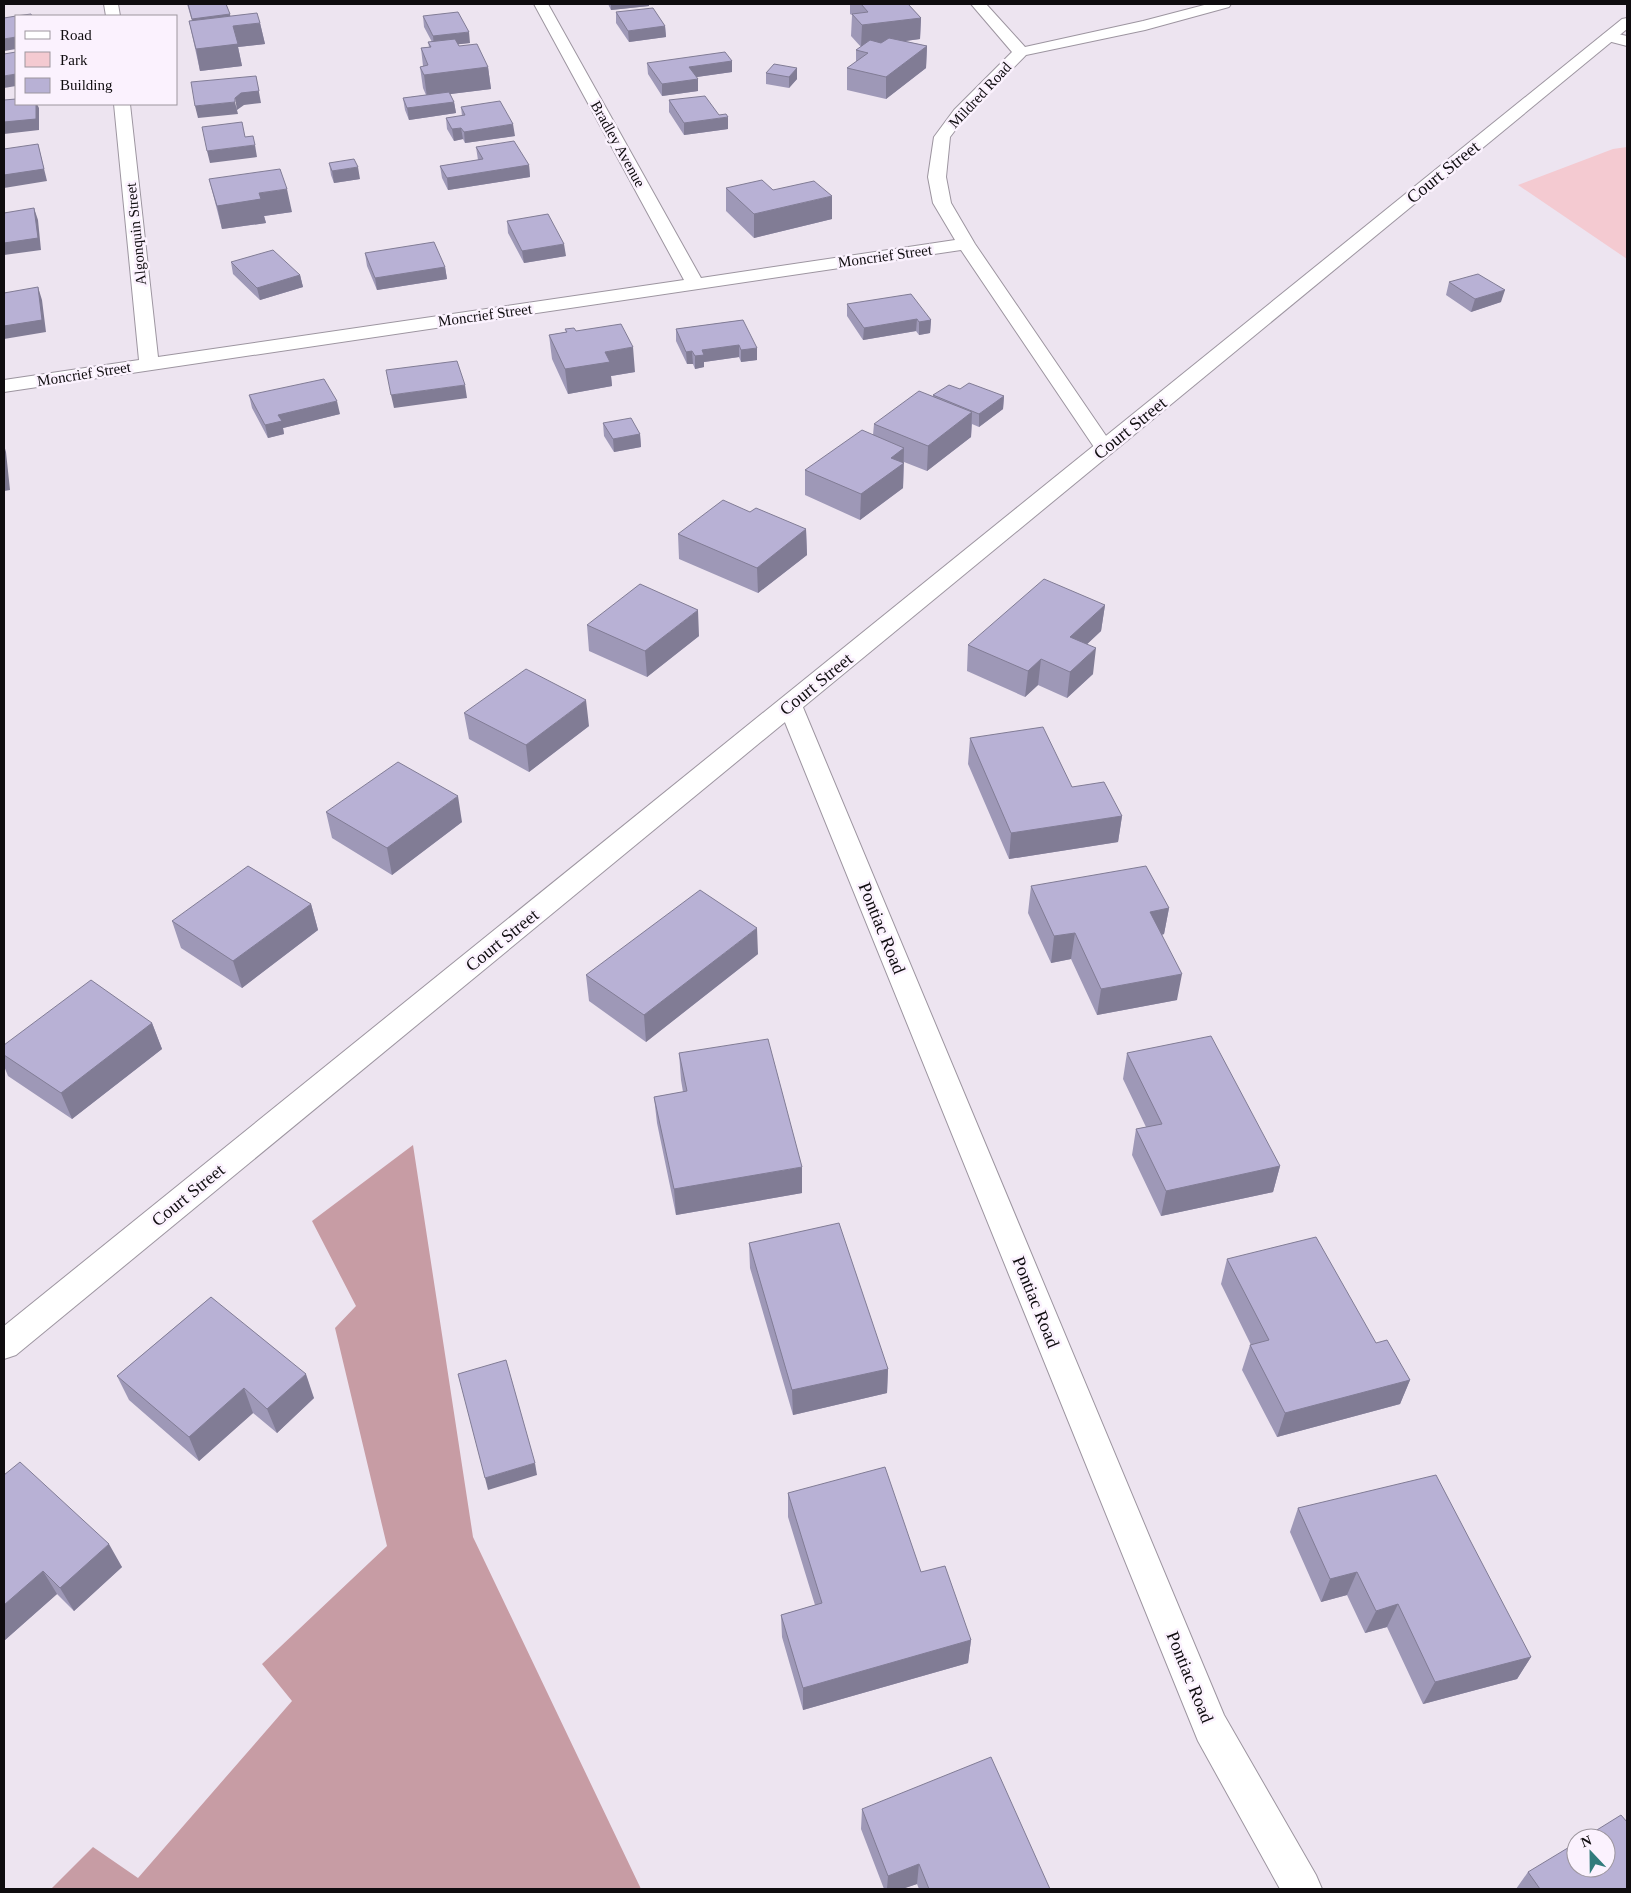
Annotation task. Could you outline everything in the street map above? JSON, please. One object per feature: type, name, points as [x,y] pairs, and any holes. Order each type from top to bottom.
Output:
[{"type":"street","name":"Bradley Avenue","points":[[541,4],[695,284]]},
{"type":"street","points":[[978,4],[1021,52]]},
{"type":"street","name":"Mildred Road","points":[[1105,449],[966,244],[942,203],[937,177],[942,137],[960,113],[1021,52],[1145,25],[1224,4]]},
{"type":"street","name":"Court Street","points":[[4,1345],[1105,449],[1618,39],[1627,22]]},
{"type":"street","name":"Algonquin Street","points":[[122,105],[149,364]]},
{"type":"street","name":"Moncrief Street","points":[[4,386],[966,244]]},
{"type":"street","name":"Pontiac Road","points":[[790,705],[1211,1728],[1302,1889]]},
{"type":"green space","points":[[1627,147],[1627,259],[1518,185],[1613,149]]},
{"type":"shaded area","points":[[413,1145],[473,1537],[641,1889],[51,1889],[93,1847],[138,1878],[292,1701],[262,1664],[387,1546],[335,1328],[356,1306],[312,1221]]},
{"type":"building","points":[[188,4],[226,4],[230,14],[192,19]]},
{"type":"building","points":[[861,4],[908,4],[921,18],[862,25],[852,14],[868,12]]},
{"type":"building","points":[[653,8],[665,26],[628,31],[616,12]]},
{"type":"building","points":[[458,12],[469,32],[433,36],[423,16]]},
{"type":"building","points":[[257,13],[260,23],[233,26],[238,44],[196,49],[189,21]]},
{"type":"building","points":[[15,16],[15,37],[4,39],[4,18]]},
{"type":"building","points":[[889,38],[927,46],[886,77],[847,68],[868,53],[856,50],[870,40],[881,43]]},
{"type":"building","points":[[455,39],[459,46],[477,44],[488,67],[424,75],[420,67],[428,65],[421,48],[431,47],[428,42]]},
{"type":"building","points":[[15,52],[15,74],[4,76],[4,54]]},
{"type":"building","points":[[725,52],[732,61],[689,67],[698,79],[662,84],[647,63]]},
{"type":"building","points":[[774,64],[797,68],[789,77],[766,73]]},
{"type":"building","points":[[256,76],[259,91],[241,93],[235,98],[235,102],[195,106],[191,82]]},
{"type":"building","points":[[449,92],[454,102],[407,108],[403,98]]},
{"type":"building","points":[[705,96],[719,115],[726,114],[728,117],[684,123],[669,100]]},
{"type":"building","points":[[15,99],[15,105],[36,105],[36,119],[4,122],[4,100]]},
{"type":"building","points":[[500,101],[513,124],[464,132],[461,128],[452,129],[446,118],[465,115],[461,107]]},
{"type":"building","points":[[242,122],[245,137],[253,136],[255,145],[207,151],[202,127]]},
{"type":"building","points":[[514,141],[529,165],[447,178],[440,166],[483,159],[476,147]]},
{"type":"building","points":[[38,144],[44,169],[4,175],[4,149]]},
{"type":"building","points":[[354,159],[358,167],[332,171],[329,163]]},
{"type":"building","points":[[280,169],[287,189],[259,193],[261,199],[217,206],[209,179]]},
{"type":"building","points":[[762,180],[773,190],[814,181],[832,196],[754,214],[726,188]]},
{"type":"building","points":[[34,208],[38,238],[4,243],[4,213]]},
{"type":"building","points":[[548,214],[564,244],[522,251],[507,221]]},
{"type":"building","points":[[434,242],[445,267],[375,278],[365,253]]},
{"type":"building","points":[[273,250],[300,275],[257,288],[231,262]]},
{"type":"building","points":[[1478,274],[1505,290],[1475,299],[1449,282]]},
{"type":"building","points":[[38,287],[42,320],[4,326],[4,293]]},
{"type":"building","points":[[911,294],[931,320],[919,322],[917,319],[864,328],[847,304]]},
{"type":"building","points":[[743,320],[757,348],[741,350],[739,345],[702,350],[704,355],[695,356],[692,351],[686,352],[676,329]]},
{"type":"building","points":[[621,324],[633,347],[605,352],[610,362],[565,369],[549,335],[567,332],[565,329],[574,328],[576,331]]},
{"type":"building","points":[[457,361],[465,385],[391,395],[386,370]]},
{"type":"building","points":[[324,379],[337,401],[278,415],[282,421],[265,425],[249,395]]},
{"type":"building","points":[[969,383],[1004,396],[979,414],[933,395],[949,385],[960,389]]},
{"type":"building","points":[[919,391],[972,412],[928,446],[874,424]]},
{"type":"building","points":[[631,418],[640,434],[613,439],[603,423]]},
{"type":"building","points":[[862,430],[904,448],[891,458],[904,463],[861,494],[805,470]]},
{"type":"building","points":[[723,500],[750,512],[756,508],[806,529],[757,568],[678,534]]},
{"type":"building","points":[[1044,579],[1105,605],[1070,637],[1096,648],[1070,672],[1041,659],[1028,671],[968,645]]},
{"type":"building","points":[[640,584],[698,610],[645,651],[587,625]]},
{"type":"building","points":[[526,669],[586,700],[526,745],[464,713]]},
{"type":"building","points":[[1043,727],[1072,787],[1104,782],[1122,816],[1011,833],[970,738]]},
{"type":"building","points":[[398,762],[458,796],[387,848],[326,812]]},
{"type":"building","points":[[248,866],[311,904],[233,961],[172,921]]},
{"type":"building","points":[[1146,866],[1169,908],[1150,912],[1182,974],[1101,989],[1075,933],[1054,936],[1031,886]]},
{"type":"building","points":[[700,890],[757,928],[644,1015],[586,975]]},
{"type":"building","points":[[91,980],[152,1023],[61,1093],[4,1055],[4,1045]]},
{"type":"building","points":[[1211,1036],[1280,1166],[1166,1191],[1136,1129],[1162,1124],[1127,1053]]},
{"type":"building","points":[[768,1039],[802,1167],[674,1189],[654,1097],[687,1091],[679,1053]]},
{"type":"building","points":[[839,1223],[888,1369],[792,1390],[749,1243]]},
{"type":"building","points":[[1316,1237],[1376,1343],[1387,1340],[1410,1380],[1285,1413],[1250,1345],[1269,1340],[1227,1259]]},
{"type":"building","points":[[211,1297],[306,1374],[267,1409],[244,1388],[189,1437],[117,1376]]},
{"type":"building","points":[[506,1360],[535,1463],[485,1478],[458,1374]]},
{"type":"building","points":[[20,1462],[109,1544],[60,1588],[43,1571],[4,1605],[4,1475]]},
{"type":"building","points":[[885,1467],[921,1572],[945,1566],[971,1640],[803,1688],[781,1615],[822,1603],[788,1493]]},
{"type":"building","points":[[1436,1475],[1531,1657],[1435,1682],[1398,1604],[1376,1611],[1357,1572],[1330,1579],[1298,1508]]},
{"type":"building","points":[[991,1757],[1050,1889],[929,1889],[919,1864],[888,1876],[862,1809]]},
{"type":"building","points":[[1621,1815],[1627,1822],[1627,1889],[1540,1889],[1528,1872],[1566,1849],[1566,1878],[1616,1878],[1616,1828],[1600,1828]]}]
